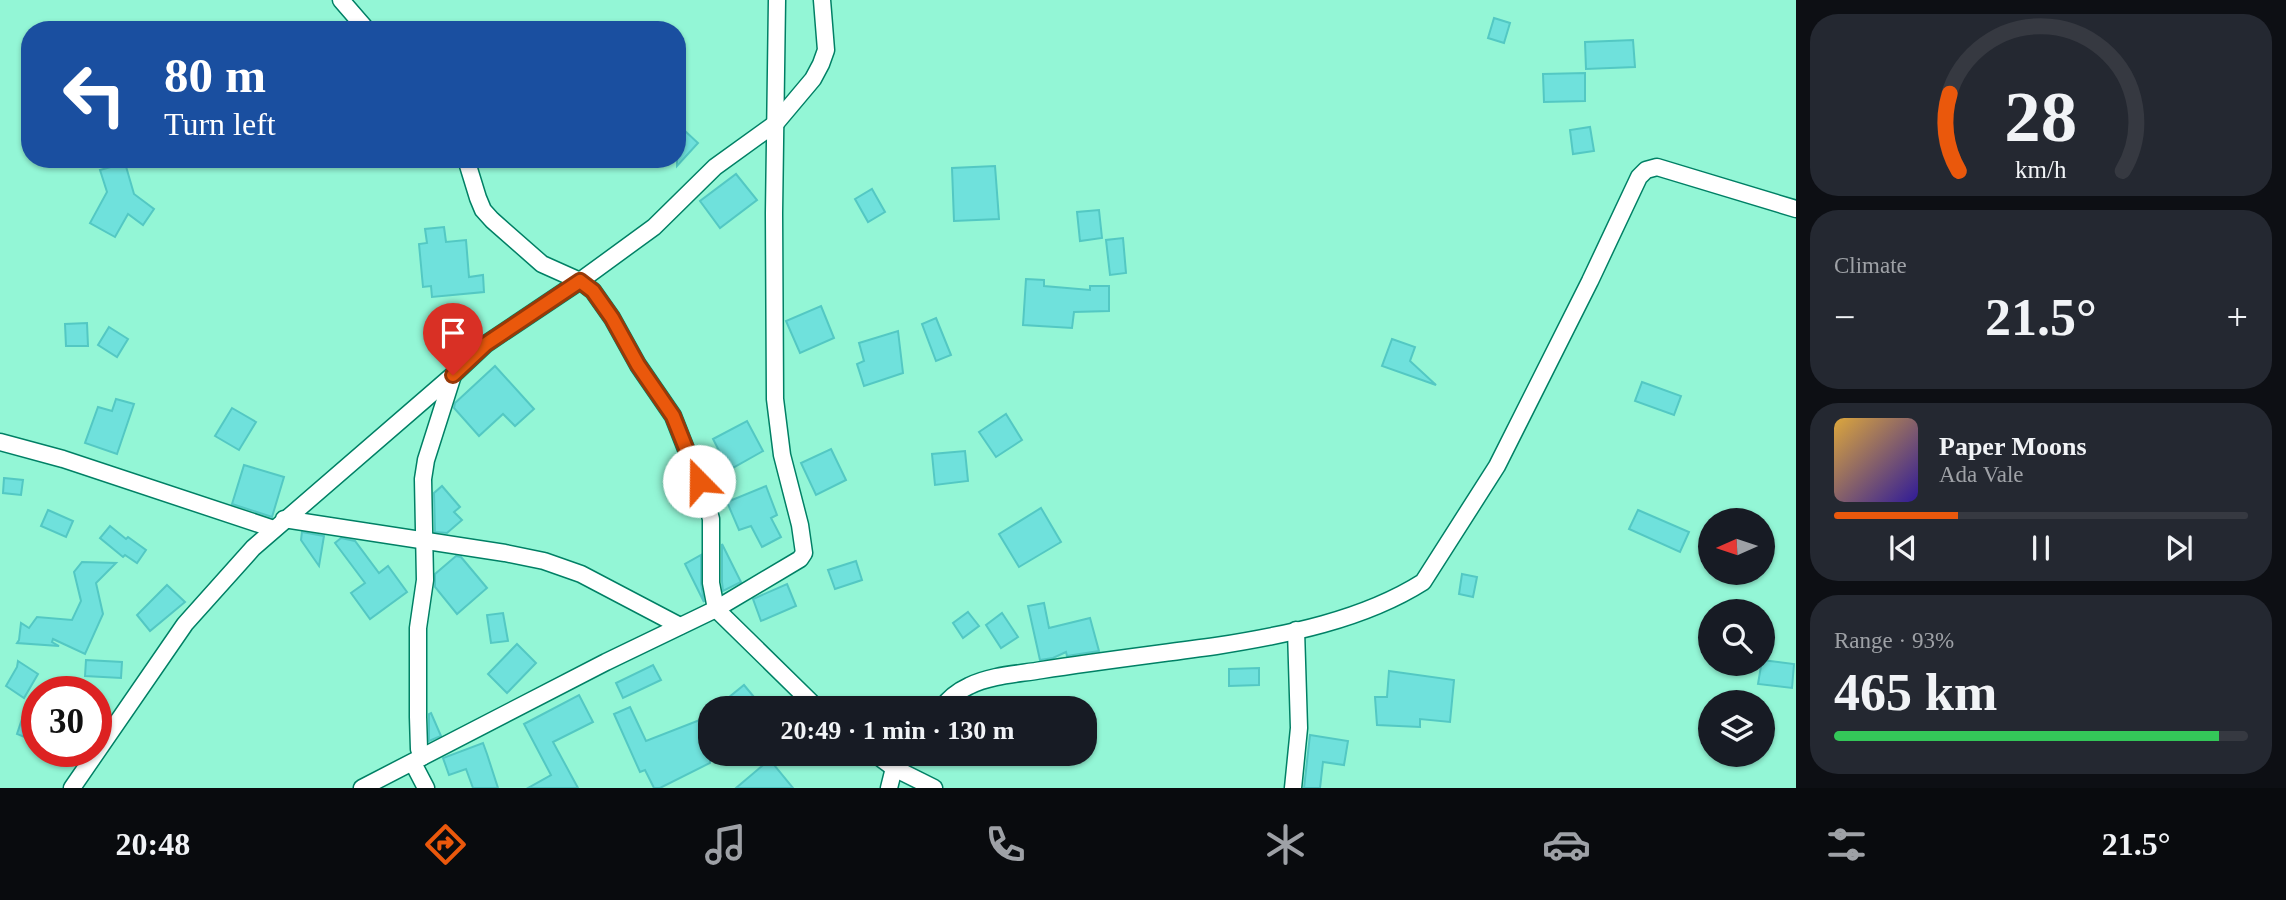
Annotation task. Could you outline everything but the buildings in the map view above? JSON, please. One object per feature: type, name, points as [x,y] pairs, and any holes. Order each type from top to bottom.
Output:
[{"type":"street","points":[[341,0],[359,21]]},
{"type":"street","points":[[362,788],[716,609],[800,559],[805,547],[782,455],[775,399],[778,0]]},
{"type":"street","points":[[72,788],[186,624],[253,548],[486,344],[654,227],[715,167],[776,123],[813,79],[821,64],[825,50],[822,0]]},
{"type":"street","points":[[954,696],[970,685],[993,678],[1217,645],[1296,629],[1365,611],[1423,582],[1497,466],[1639,177],[1646,170],[1657,167],[1796,209]]},
{"type":"street","points":[[469,168],[478,198],[492,220],[542,264],[580,281],[593,291],[612,318],[638,365],[673,416],[692,462],[711,519],[711,583],[716,609],[805,696]]},
{"type":"street","points":[[426,788],[417,760],[418,628],[425,580],[423,480],[425,460],[453,375]]},
{"type":"street","points":[[0,442],[279,524],[425,541],[544,561],[582,574],[680,626]]},
{"type":"street","points":[[1293,788],[1299,728],[1296,629]]},
{"type":"street","points":[[891,766],[934,788]]},
{"type":"street","points":[[889,788],[894,768]]},
{"type":"route","points":[[453,375],[486,344],[580,281],[593,291],[612,318],[638,365],[673,416],[699,481]]}]
